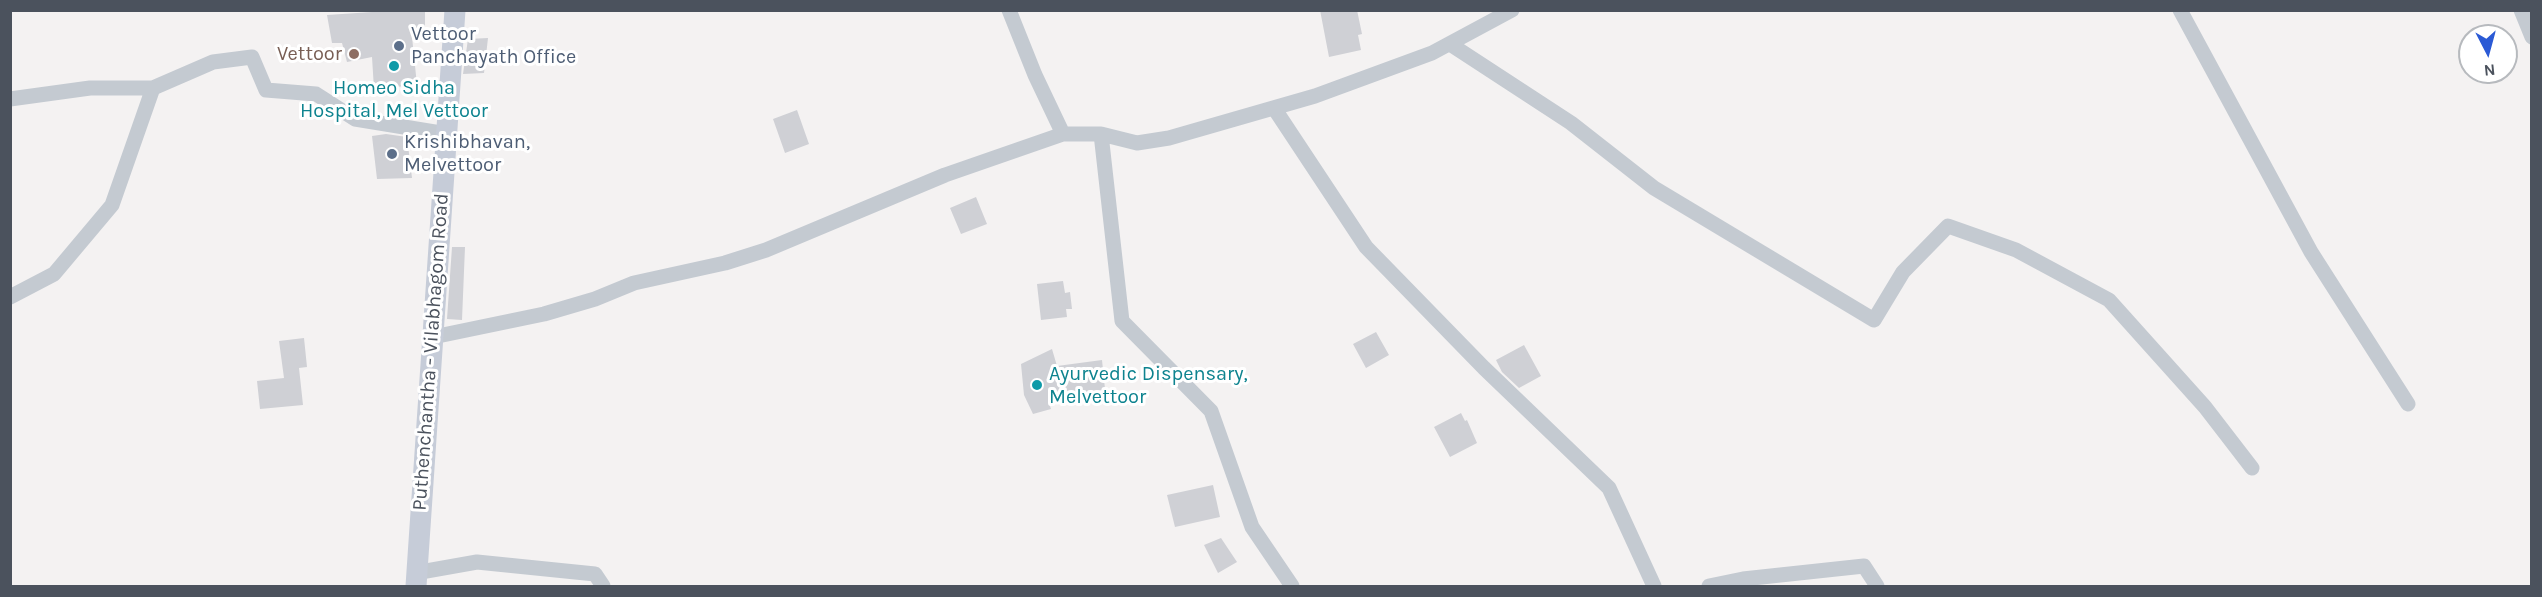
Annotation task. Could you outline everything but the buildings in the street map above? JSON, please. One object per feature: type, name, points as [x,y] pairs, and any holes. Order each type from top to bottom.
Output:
[{"type":"main road","name":"Puthenchantha - Vilabhagom Road","points":[[416,580],[454,10]]},
{"type":"street","points":[[1009,10],[1035,75],[1063,134]]},
{"type":"street","points":[[433,337],[544,314],[595,299],[634,283],[725,263],[766,250],[945,175],[1063,134],[1101,134],[1137,143],[1158,140],[1274,108],[1363,80],[1450,44],[1512,10]]},
{"type":"street","points":[[2180,10],[2311,252],[2408,404]]},
{"type":"street","points":[[2521,10],[2532,37]]},
{"type":"street","points":[[1450,44],[1571,123],[1654,188],[1874,320],[1903,272],[1948,226],[2016,250],[2109,300],[2205,407],[2252,468]]},
{"type":"street","points":[[10,99],[90,88],[153,88],[213,62],[252,57],[266,90],[316,94],[355,119],[447,134]]},
{"type":"street","points":[[10,297],[54,274],[112,205],[153,88]]},
{"type":"street","points":[[1274,108],[1366,247],[1484,368],[1609,488],[1654,586]]},
{"type":"street","points":[[1101,134],[1122,321],[1211,411],[1252,527],[1292,586]]},
{"type":"street","points":[[416,580],[477,562],[595,574],[603,586]]},
{"type":"street","points":[[1709,586],[1743,579],[1864,566],[1877,586]]},
{"type":"place","name":"Vettoor Panchayath Office","points":[[399,46]]},
{"type":"place","name":"Vettoor","points":[[354,54]]},
{"type":"place","name":"Homeo Sidha Hospital, Mel Vettoor","points":[[394,66]]},
{"type":"place","name":"Krishibhavan, Melvettoor","points":[[392,154]]},
{"type":"place","name":"Ayurvedic Dispensary, Melvettoor","points":[[1037,385]]}]
